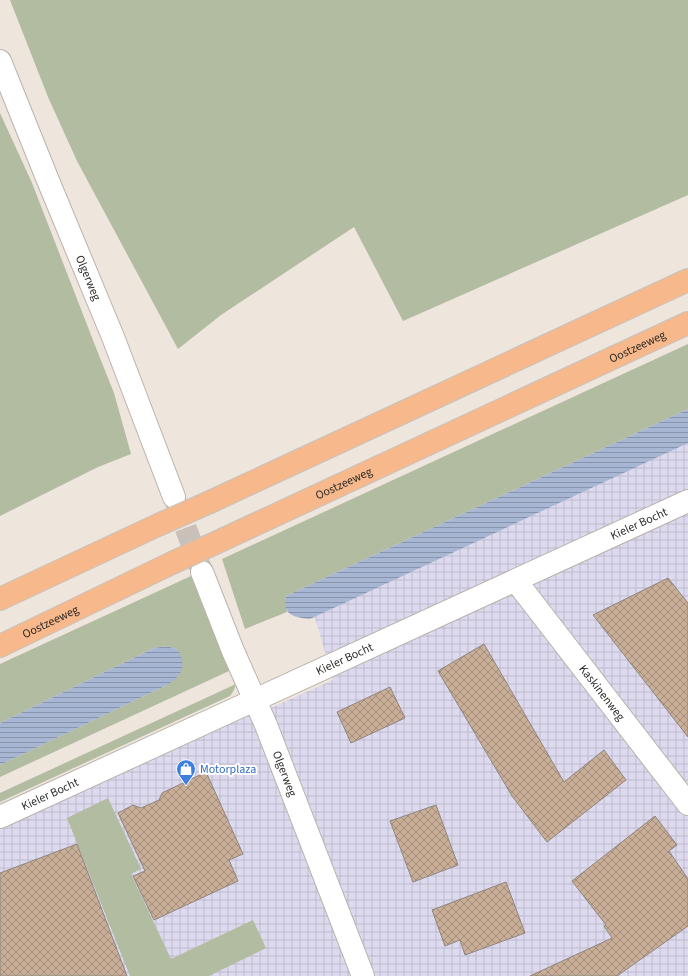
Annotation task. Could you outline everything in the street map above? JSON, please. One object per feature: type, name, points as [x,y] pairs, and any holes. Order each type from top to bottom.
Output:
[{"type":"highway","points":[[0,599],[688,280]]},
{"type":"highway","name":"Oostzeeweg","points":[[0,646],[172,563],[688,324]]},
{"type":"street","name":"Olgerweg","points":[[0,61],[113,337],[174,496]]},
{"type":"street","name":"Kieler Bocht","points":[[0,817],[254,699],[516,581],[688,501]]},
{"type":"street","name":"Olgerweg","points":[[202,572],[233,651],[266,725],[363,976]]},
{"type":"street","name":"Kaskinenweg","points":[[516,581],[688,804]]},
{"type":"shaded area","points":[[688,430],[688,976],[0,976],[0,809],[209,713],[255,715],[333,680],[312,607]]},
{"type":"green space","points":[[10,0],[688,0],[688,195],[403,321],[354,227],[221,315],[178,349],[77,161],[48,97]]},
{"type":"green space","points":[[0,113],[32,183],[114,393],[131,454],[98,467],[0,516]]},
{"type":"green space","points":[[688,344],[688,409],[286,596],[285,603],[287,612],[245,629],[222,559]]},
{"type":"green space","points":[[191,576],[211,620],[229,671],[0,777],[0,765],[167,685],[178,650],[168,646],[154,648],[0,723],[0,664]]},
{"type":"green space","points":[[236,684],[230,696],[0,802],[0,793]]},
{"type":"green space","points":[[108,798],[141,869],[131,874],[171,959],[253,920],[266,948],[209,976],[130,976],[67,818]]},
{"type":"water","points":[[688,409],[688,443],[310,619],[299,618],[287,611],[285,602],[286,596]]},
{"type":"water","points":[[168,646],[178,650],[182,661],[182,670],[176,678],[167,685],[0,765],[0,723],[154,648]]},
{"type":"building","points":[[668,578],[688,603],[688,737],[593,615]]},
{"type":"building","points":[[484,644],[564,782],[604,750],[626,780],[547,842],[512,796],[438,671]]},
{"type":"building","points":[[390,687],[405,718],[351,743],[337,712]]},
{"type":"building","points":[[206,772],[243,854],[229,860],[238,881],[154,920],[133,876],[145,871],[118,813],[133,805],[141,808],[159,800],[162,793]]},
{"type":"building","points":[[436,805],[458,865],[413,882],[390,821]]},
{"type":"building","points":[[655,816],[677,845],[669,851],[688,879],[688,926],[617,976],[530,976],[612,938],[604,926],[606,925],[572,881]]},
{"type":"building","points":[[77,844],[127,976],[0,976],[0,873]]},
{"type":"building","points":[[506,882],[525,933],[465,955],[460,940],[445,946],[432,910]]},
{"type":"tunnel","points":[[174,497],[201,569]]},
{"type":"place","name":"Motorplaza","points":[[186,786]]}]
